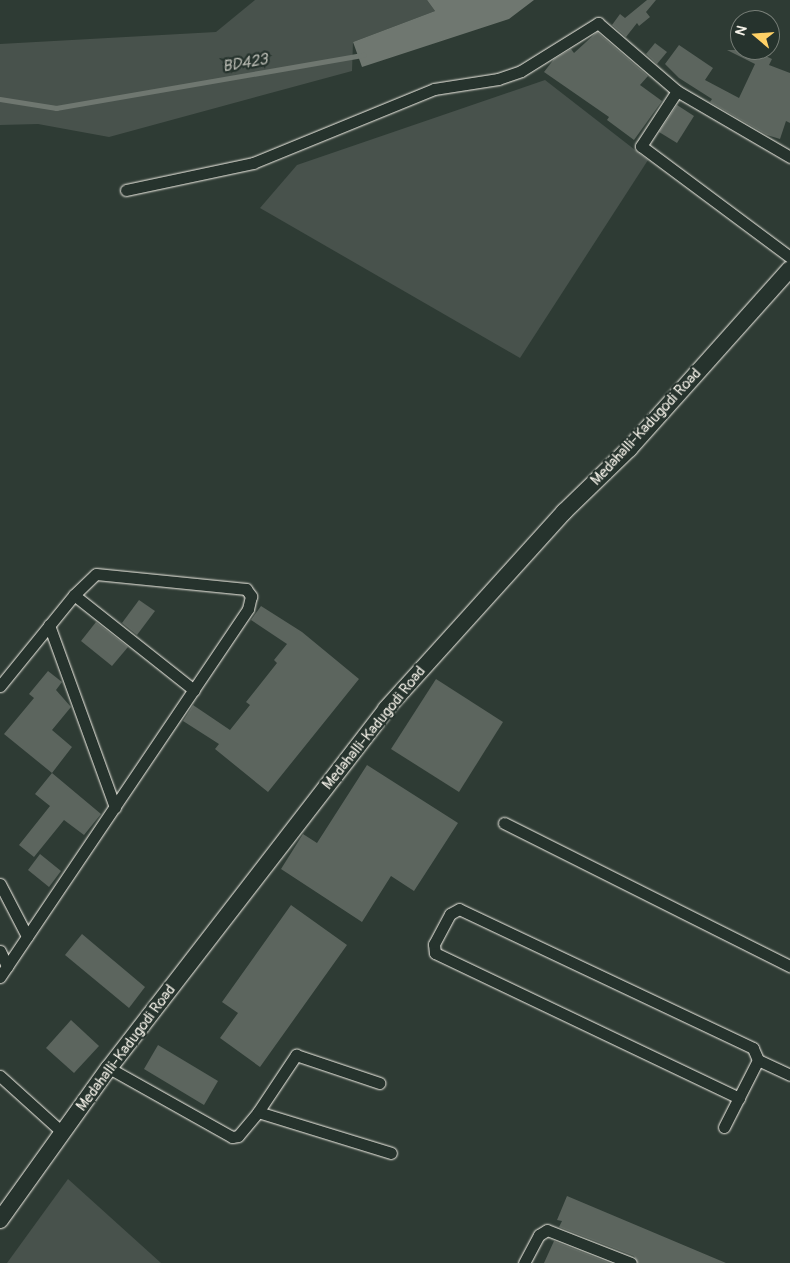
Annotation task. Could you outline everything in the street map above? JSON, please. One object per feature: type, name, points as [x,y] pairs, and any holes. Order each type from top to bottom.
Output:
[{"type":"street","points":[[126,190],[253,163],[434,89],[498,79],[521,71],[598,23],[677,91],[790,157]]},
{"type":"street","points":[[677,91],[641,146],[790,268]]},
{"type":"street","name":"Medahalli-Kadugodi Road","points":[[0,1220],[109,1068],[386,709],[564,512],[629,449],[790,268]]},
{"type":"street","points":[[0,686],[74,595],[92,577],[102,574],[246,589],[252,596],[248,609],[0,977]]},
{"type":"street","points":[[74,595],[194,690]]},
{"type":"street","points":[[49,625],[115,807]]},
{"type":"street","points":[[504,823],[790,966]]},
{"type":"street","points":[[0,884],[27,936]]},
{"type":"street","points":[[739,1098],[436,953],[434,944],[450,914],[459,909],[752,1048],[758,1060],[790,1075]]},
{"type":"street","points":[[0,951],[7,966]]},
{"type":"street","points":[[109,1068],[232,1137],[238,1136],[258,1112],[296,1054],[380,1083]]},
{"type":"street","points":[[724,1127],[758,1060]]},
{"type":"street","points":[[0,1076],[63,1133]]},
{"type":"street","points":[[258,1112],[391,1153]]},
{"type":"street","points":[[524,1263],[538,1236],[547,1230],[631,1263]]},
{"type":"shaded area","points":[[255,0],[427,0],[435,11],[353,42],[352,71],[109,137],[38,124],[0,125],[0,44],[216,32]]},
{"type":"shaded area","points":[[427,0],[534,0],[509,19],[362,67],[353,42],[435,11]]},
{"type":"shaded area","points":[[545,80],[648,160],[520,358],[260,208],[297,165]]},
{"type":"shaded area","points":[[68,1179],[161,1263],[7,1263]]},
{"type":"building","points":[[647,0],[656,0],[646,12],[650,17],[639,26],[637,23],[626,37],[612,25],[620,14],[625,18]]},
{"type":"building","points":[[597,32],[648,76],[640,85],[662,101],[634,140],[607,120],[609,117],[544,72],[554,59],[571,49],[574,53]]},
{"type":"building","points":[[655,43],[667,52],[657,64],[646,54]]},
{"type":"building","points":[[679,45],[713,68],[705,80],[739,98],[755,64],[747,60],[772,60],[769,65],[790,73],[790,123],[786,121],[780,139],[767,135],[710,102],[712,99],[679,78],[665,64]]},
{"type":"building","points":[[677,105],[694,116],[677,143],[659,132]]},
{"type":"building","points":[[139,600],[155,611],[137,635],[122,623]]},
{"type":"building","points":[[261,606],[302,632],[359,679],[268,792],[215,749],[219,744],[183,721],[193,705],[230,730],[250,705],[246,702],[277,663],[274,660],[287,644],[251,620]]},
{"type":"building","points":[[96,622],[128,647],[112,666],[81,641]]},
{"type":"building","points":[[48,671],[62,682],[56,690],[71,707],[52,730],[72,747],[52,773],[4,734],[34,698],[29,694]]},
{"type":"building","points":[[436,679],[503,722],[459,792],[391,749]]},
{"type":"building","points":[[367,765],[458,823],[414,891],[391,876],[362,922],[281,869],[303,834],[317,843]]},
{"type":"building","points":[[52,773],[101,814],[84,835],[64,820],[34,857],[19,845],[50,806],[35,794]]},
{"type":"building","points":[[40,854],[61,871],[49,887],[28,870]]},
{"type":"building","points":[[291,905],[347,945],[260,1067],[220,1038],[238,1013],[222,1002]]},
{"type":"building","points":[[82,934],[145,987],[129,1008],[65,955]]},
{"type":"building","points":[[71,1020],[99,1046],[74,1073],[46,1048]]},
{"type":"building","points":[[158,1045],[218,1081],[204,1105],[144,1069]]},
{"type":"building","points":[[567,1196],[726,1263],[638,1263],[634,1256],[559,1227],[562,1221],[557,1220]]},
{"type":"building","points":[[554,1241],[610,1263],[544,1263]]},
{"type":"waterway","name":"BD423","points":[[0,99],[56,108],[363,55]]}]
